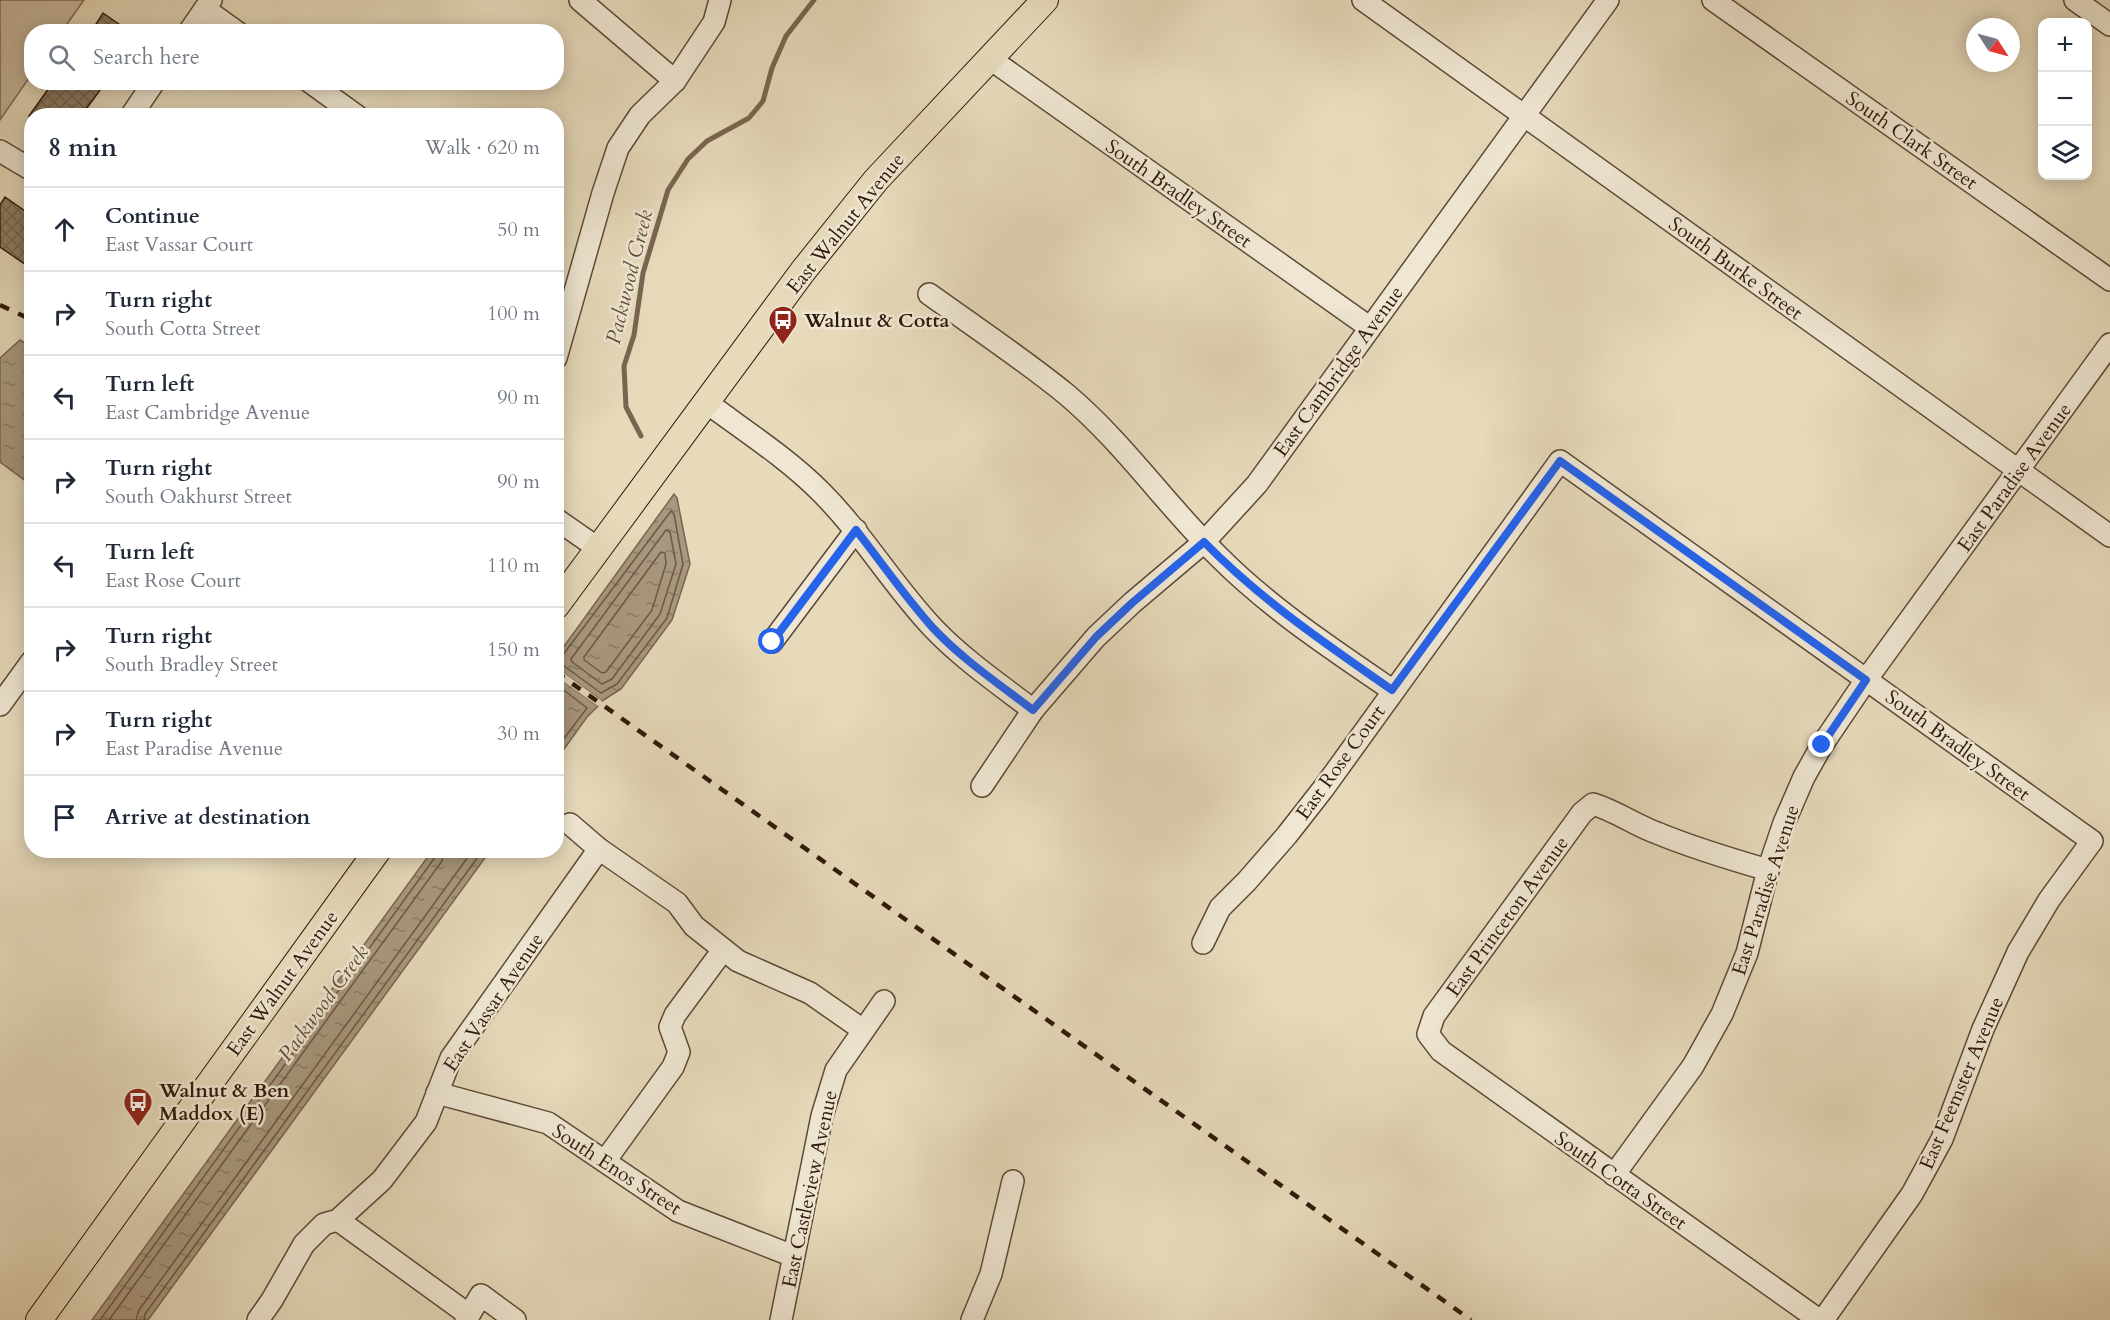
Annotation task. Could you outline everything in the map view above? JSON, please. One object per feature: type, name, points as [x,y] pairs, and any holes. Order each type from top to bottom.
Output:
[{"type":"main road","name":"East Walnut Avenue","points":[[564,595],[803,271],[876,180],[1045,0]]},
{"type":"main road","name":"East Walnut Avenue","points":[[39,1320],[372,858]]},
{"type":"street","points":[[580,0],[675,81]]},
{"type":"street","points":[[564,331],[614,159],[623,139],[640,115],[675,81],[714,22],[720,0]]},
{"type":"street","name":"South Burke Street","points":[[1363,0],[2110,536]]},
{"type":"street","name":"East Cambridge Avenue","points":[[982,786],[1033,710],[1096,637],[1204,542],[1257,484],[1608,0]]},
{"type":"street","name":"South Clark Street","points":[[1713,0],[2110,280]]},
{"type":"street","points":[[2075,0],[2110,25]]},
{"type":"street","points":[[194,24],[208,4],[229,24]]},
{"type":"street","name":"South Bradley Street","points":[[989,58],[1369,327]]},
{"type":"street","points":[[136,108],[149,90]]},
{"type":"street","points":[[321,90],[346,108]]},
{"type":"street","points":[[0,151],[24,165]]},
{"type":"street","points":[[929,294],[1065,394],[1125,452],[1185,523],[1244,582],[1280,611],[1392,690]]},
{"type":"street","name":"East Paradise Avenue","points":[[1614,1175],[1693,1066],[1722,1014],[1748,953],[1768,870],[1784,823],[1804,777],[1822,745],[1866,680],[2110,344]]},
{"type":"street","points":[[706,402],[787,462],[820,491],[856,530],[897,586],[935,630],[978,668],[1033,710]]},
{"type":"street","name":"South Bradley Street","points":[[1560,461],[2092,841]]},
{"type":"street","name":"East Rose Court","points":[[1203,943],[1220,908],[1287,835],[1323,789],[1392,690],[1560,461]]},
{"type":"street","points":[[564,525],[598,549]]},
{"type":"street","points":[[772,642],[856,530]]},
{"type":"street","points":[[0,705],[24,672]]},
{"type":"street","name":"East Princeton Avenue","points":[[1428,1034],[1434,1016],[1582,813],[1593,804],[1607,808],[1655,832],[1713,854],[1768,870]]},
{"type":"street","points":[[570,824],[599,849],[677,903],[694,926],[738,961],[810,993],[863,1030]]},
{"type":"street","name":"East Feemster Avenue","points":[[1821,1320],[1912,1194],[1942,1139],[1983,1029],[2018,952],[2049,900],[2092,841]]},
{"type":"street","name":"East Vassar Avenue","points":[[258,1320],[304,1244],[324,1224],[338,1220],[382,1180],[426,1122],[451,1058],[599,849]]},
{"type":"street","points":[[605,1161],[673,1067],[678,1052],[670,1028],[675,1015],[723,950]]},
{"type":"street","name":"East Castleview Avenue","points":[[781,1320],[822,1116],[836,1070],[884,1001]]},
{"type":"street","name":"South Cotta Street","points":[[1428,1034],[1441,1051],[1821,1320]]},
{"type":"street","name":"South Enos Street","points":[[437,1093],[548,1123],[678,1210],[794,1256]]},
{"type":"street","points":[[972,1320],[991,1274],[1013,1181]]},
{"type":"street","points":[[338,1220],[467,1317],[481,1295],[515,1320]]},
{"type":"shaded area","points":[[0,0],[84,0],[67,24],[24,24],[24,85],[0,120]]},
{"type":"water","points":[[20,340],[24,343],[24,480],[0,462],[0,358]]},
{"type":"water","points":[[674,494],[677,498],[690,564],[672,620],[621,689],[602,701],[564,673],[564,646]]},
{"type":"water","points":[[564,682],[598,706],[587,717],[564,749]]},
{"type":"water","points":[[427,858],[485,858],[148,1320],[92,1320]]},
{"type":"pier","points":[[564,673],[602,701],[600,703],[564,677]]},
{"type":"pier","points":[[564,679],[600,704],[598,706],[564,682]]},
{"type":"building","points":[[103,13],[119,24],[96,24]]},
{"type":"building","points":[[48,90],[100,90],[87,108],[35,108]]},
{"type":"building","points":[[5,197],[24,210],[24,264],[0,247],[0,205]]},
{"type":"waterway","name":"Packwood Creek","points":[[641,436],[626,407],[624,366],[634,335],[643,273],[668,190],[688,159],[707,141],[749,118],[763,101],[772,68],[786,36],[814,0]]},
{"type":"railway","points":[[0,305],[24,316]]},
{"type":"railway","points":[[564,678],[1471,1320]]},
{"type":"place","name":"Walnut & Cotta","points":[[783,346]]},
{"type":"place","name":"Walnut & Ben Maddox (E)","points":[[138,1128]]},
{"type":"route","points":[[772,642],[856,530],[897,586],[935,630],[978,668],[1033,710],[1096,637],[1204,542],[1244,582],[1280,611],[1392,690],[1560,461],[1866,680],[1822,745]]}]
